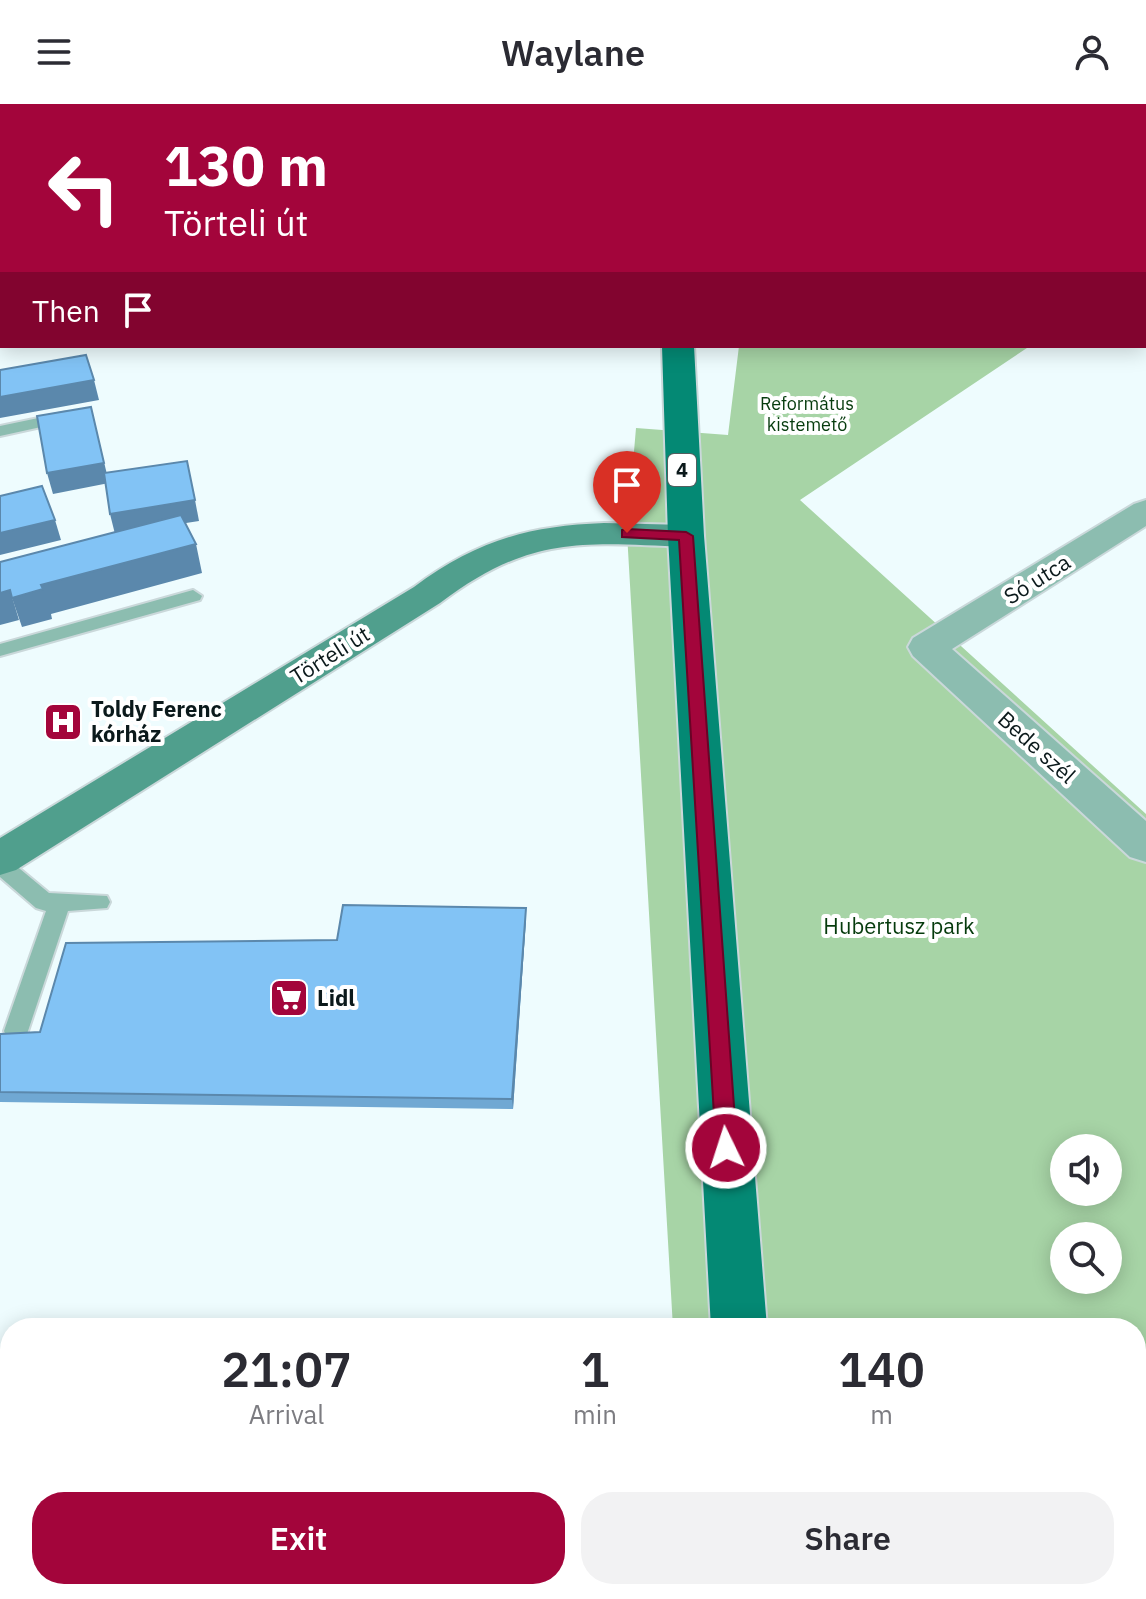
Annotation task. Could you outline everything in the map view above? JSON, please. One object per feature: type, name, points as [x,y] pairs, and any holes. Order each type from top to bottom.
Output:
[{"type":"main road","name":"4","points":[[678,348],[686,536],[738,1318]]},
{"type":"main road","name":"Törteli út","points":[[0,859],[427,595],[474,562],[522,542],[565,535],[686,536]]},
{"type":"street","name":"Só utca","points":[[927,647],[1146,511]]},
{"type":"street","name":"Bede szél","points":[[927,647],[1146,846]]},
{"type":"lane","points":[[0,431],[84,414]]},
{"type":"lane","points":[[0,650],[193,596]]},
{"type":"lane","points":[[0,865],[44,902],[99,902]]},
{"type":"lane","points":[[16,1031],[60,902]]},
{"type":"green space","name":"Hubertusz park","points":[[739,348],[1027,348],[800,500],[1146,814],[1146,1318],[672,1318],[627,533],[636,428],[728,435]]},
{"type":"building","points":[[86,355],[94,380],[0,397],[0,370]]},
{"type":"building","points":[[91,407],[104,463],[47,473],[37,416]]},
{"type":"building","points":[[187,461],[195,500],[110,514],[104,473]]},
{"type":"building","points":[[42,486],[55,520],[0,533],[0,496]]},
{"type":"building","points":[[181,515],[196,544],[41,585],[43,589],[12,598],[10,590],[0,593],[0,562]]},
{"type":"building","name":"Lidl","points":[[343,905],[526,908],[512,1099],[0,1092],[0,1034],[40,1032],[66,943],[337,940]]},
{"type":"place","name":"Toldy Ferenc kórház","points":[[63,722]]},
{"type":"place","name":"Lidl","points":[[289,998]]},
{"type":"route","points":[[627,533],[686,536],[726,1148]]},
{"type":"park label","name":"Református kistemető","points":[[807,414]]}]
